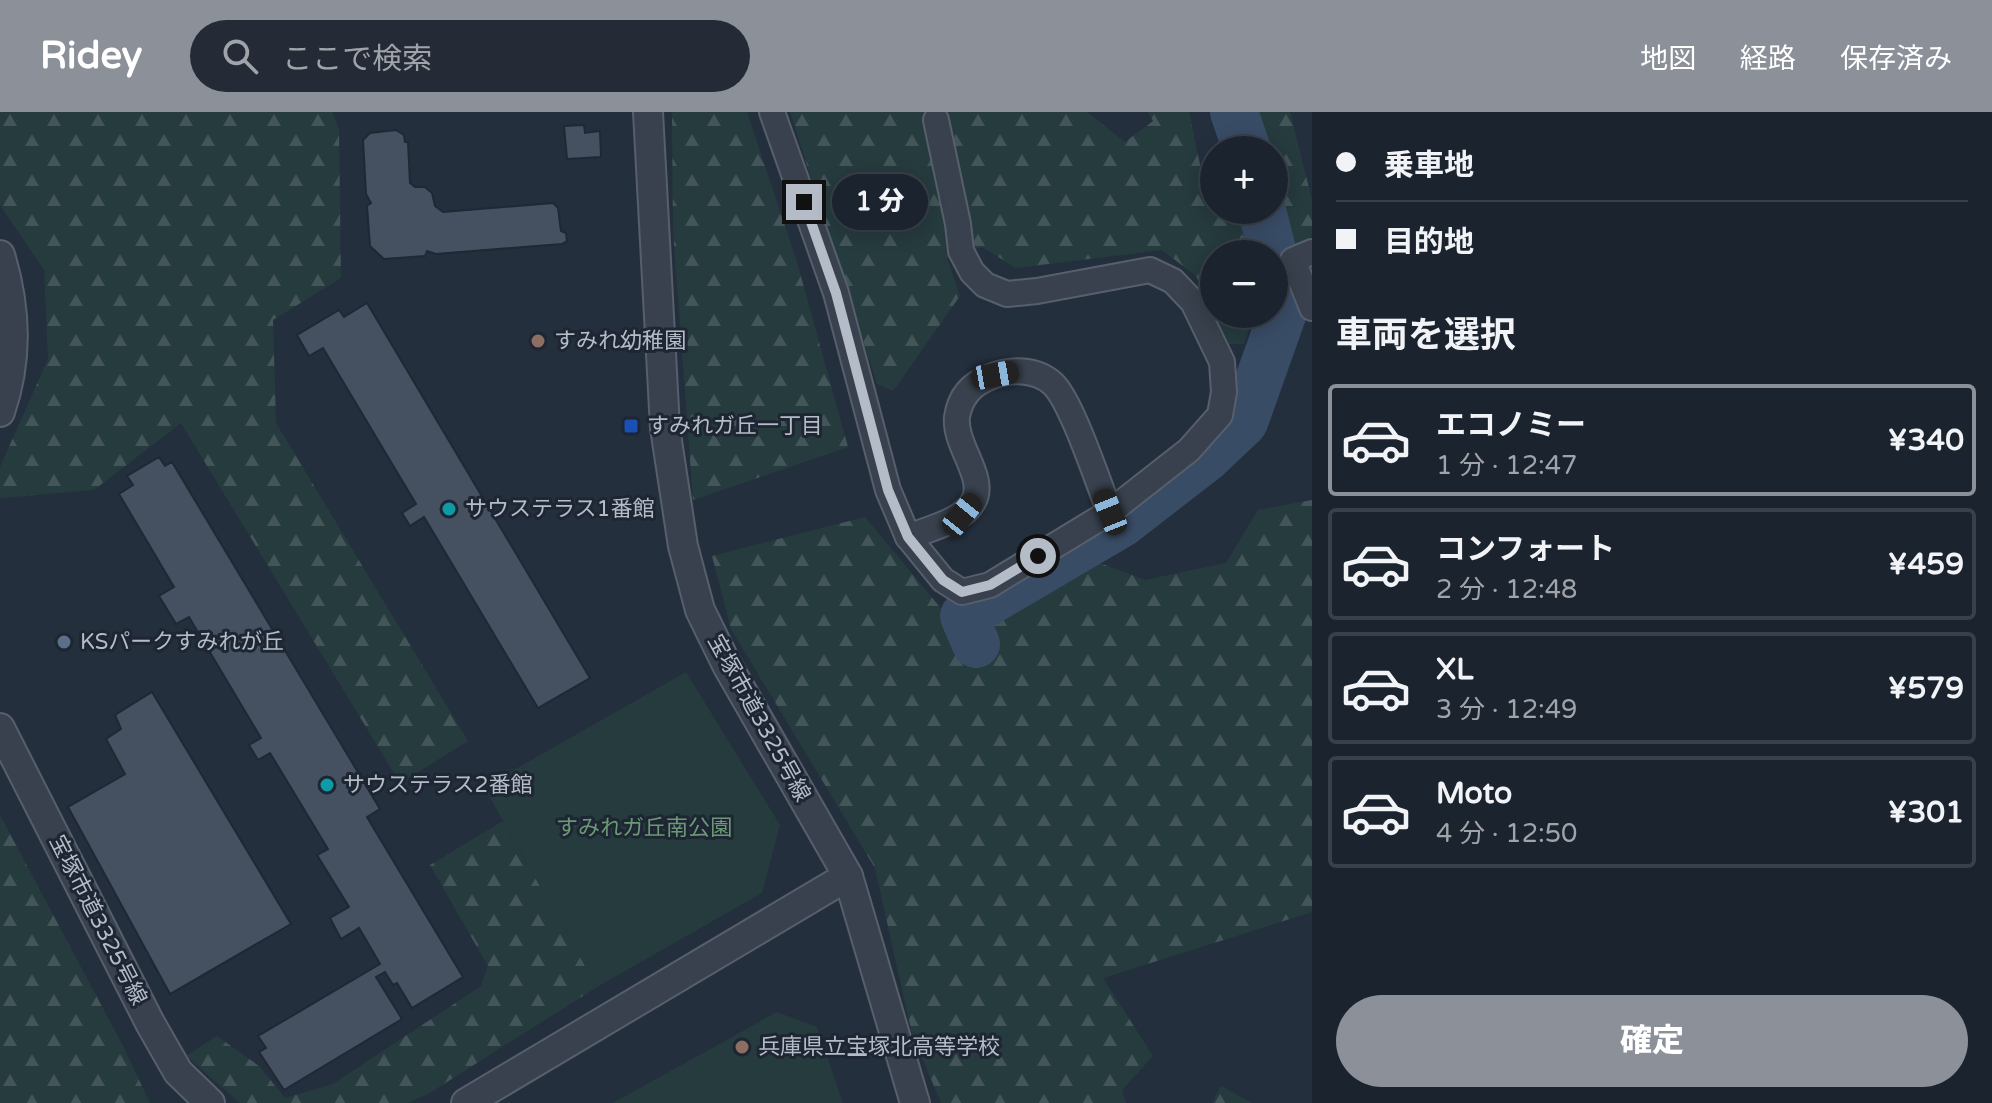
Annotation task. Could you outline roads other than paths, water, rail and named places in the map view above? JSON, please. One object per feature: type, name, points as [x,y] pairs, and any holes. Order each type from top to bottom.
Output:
[{"type":"street","name":"宝塚市道3325号線","points":[[648,112],[665,428],[689,572],[700,610],[727,665],[848,876],[915,1103]]},
{"type":"street","points":[[772,112],[836,293],[888,490],[908,537],[943,580],[962,592],[990,585],[1110,512],[1189,450],[1220,415],[1224,392],[1222,362],[1193,302],[1173,281],[1150,270],[1007,294],[985,285],[972,272],[961,251],[936,120]]},
{"type":"street","points":[[1312,252],[1293,260],[1312,308]]},
{"type":"street","points":[[0,255],[14,316],[8,375],[0,412]]},
{"type":"street","points":[[908,537],[962,515],[975,499],[976,483],[957,433],[957,416],[963,396],[977,382],[1016,371],[1036,374],[1054,384],[1069,410],[1110,512]]},
{"type":"street","name":"宝塚市道3325号線","points":[[0,728],[150,1023],[178,1072],[210,1103]]},
{"type":"street","points":[[466,1103],[848,876]]},
{"type":"waterway","points":[[1234,112],[1242,136]]},
{"type":"waterway","points":[[1266,224],[1270,240]]},
{"type":"waterway","points":[[976,644],[964,616],[1122,523],[1206,458],[1244,422],[1277,328]]},
{"type":"place","name":"すみれ幼稚園","points":[[538,341]]},
{"type":"place","name":"すみれガ丘一丁目","points":[[631,426]]},
{"type":"place","name":"サウステラス1番館","points":[[449,509]]},
{"type":"place","name":"KSパークすみれが丘","points":[[64,642]]},
{"type":"place","name":"サウステラス2番館","points":[[327,785]]},
{"type":"place","name":"兵庫県立宝塚北高等学校","points":[[742,1047]]},
{"type":"park label","name":"すみれガ丘南公園","points":[[644,828]]}]
